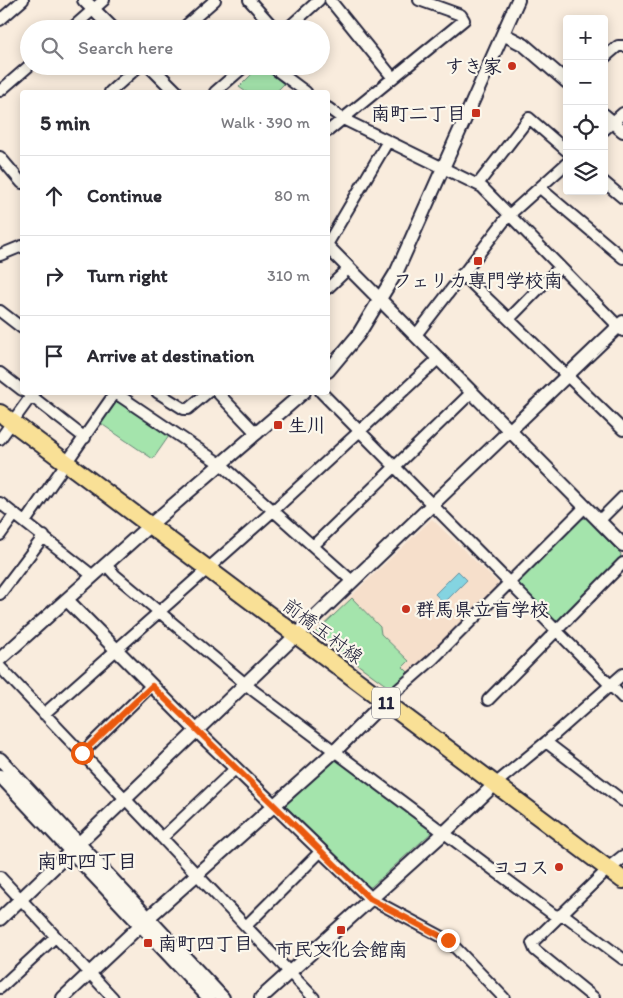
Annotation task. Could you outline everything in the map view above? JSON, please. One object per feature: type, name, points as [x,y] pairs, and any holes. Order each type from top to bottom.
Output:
[{"type":"main road","name":"前橋玉村線","points":[[6,418],[66,465],[207,568],[623,880]]},
{"type":"street","points":[[0,20],[23,0]]},
{"type":"street","points":[[78,20],[89,5],[104,0]]},
{"type":"street","points":[[192,20],[215,0]]},
{"type":"street","points":[[249,0],[267,20]]},
{"type":"street","points":[[297,20],[319,0]]},
{"type":"street","points":[[330,0],[394,78]]},
{"type":"street","points":[[330,129],[464,18],[419,0]]},
{"type":"street","points":[[330,369],[358,335],[381,300],[406,254],[517,4]]},
{"type":"street","points":[[89,5],[104,20]]},
{"type":"street","points":[[503,34],[524,45],[563,79]]},
{"type":"street","points":[[608,55],[618,46],[623,46]]},
{"type":"street","points":[[0,91],[20,74]]},
{"type":"street","points":[[112,90],[129,75]]},
{"type":"street","points":[[159,75],[174,90]]},
{"type":"street","points":[[217,90],[235,75]]},
{"type":"street","points":[[282,75],[303,90]]},
{"type":"street","points":[[0,919],[566,376],[622,326],[508,216],[478,184],[343,119],[330,109]]},
{"type":"street","points":[[608,122],[623,113]]},
{"type":"street","points":[[478,184],[530,118],[566,150]]},
{"type":"street","points":[[608,124],[623,131]]},
{"type":"street","points":[[330,239],[388,141]]},
{"type":"street","points":[[0,157],[20,176]]},
{"type":"street","points":[[416,335],[508,216],[563,167]]},
{"type":"street","points":[[608,185],[623,198]]},
{"type":"street","points":[[540,188],[623,258]]},
{"type":"street","points":[[0,255],[20,247]]},
{"type":"street","points":[[330,249],[623,545]]},
{"type":"street","points":[[508,319],[560,267]]},
{"type":"street","points":[[330,286],[349,268]]},
{"type":"street","points":[[462,274],[623,430]]},
{"type":"street","points":[[0,311],[20,326]]},
{"type":"street","points":[[44,714],[274,510],[439,358]]},
{"type":"street","points":[[0,373],[20,387]]},
{"type":"street","points":[[314,545],[472,392]]},
{"type":"street","points":[[0,439],[6,418],[26,395]]},
{"type":"street","points":[[31,395],[85,438]]},
{"type":"street","points":[[26,522],[114,395]]},
{"type":"street","points":[[118,395],[222,465],[314,545],[352,581]]},
{"type":"street","points":[[162,395],[184,409],[188,409],[204,395]]},
{"type":"street","points":[[220,395],[257,434]]},
{"type":"street","points":[[2,654],[67,600],[149,526],[222,465],[301,395]]},
{"type":"street","points":[[324,395],[623,698]]},
{"type":"street","points":[[599,521],[623,497]]},
{"type":"street","points":[[0,503],[93,576]]},
{"type":"street","points":[[63,998],[144,921],[273,804],[335,751],[384,702],[433,659],[585,507]]},
{"type":"street","points":[[0,535],[16,514]]},
{"type":"street","points":[[0,594],[44,536]]},
{"type":"street","points":[[488,700],[623,563]]},
{"type":"street","points":[[106,565],[116,576],[245,684],[554,915],[567,917],[623,959]]},
{"type":"street","points":[[67,600],[152,686],[370,899],[448,940],[504,998]]},
{"type":"street","points":[[0,667],[314,998]]},
{"type":"street","points":[[261,998],[444,833],[495,784],[623,674]]},
{"type":"street","points":[[82,753],[152,686]]},
{"type":"street","points":[[546,742],[623,801]]},
{"type":"street","points":[[0,759],[75,847],[144,921],[210,998]]},
{"type":"street","points":[[162,838],[236,768]]},
{"type":"street","points":[[0,776],[75,847]]},
{"type":"street","points":[[246,926],[321,852]]},
{"type":"street","points":[[594,998],[535,950],[532,943],[608,869],[623,857]]},
{"type":"street","points":[[0,877],[113,998]]},
{"type":"street","points":[[144,921],[224,998]]},
{"type":"street","points":[[0,988],[55,937]]},
{"type":"shaded area","name":"群馬県立盲学校","points":[[432,519],[500,585],[391,691],[312,633]]},
{"type":"green space","points":[[251,75],[272,75],[284,84],[278,90],[243,90],[239,87]]},
{"type":"green space","points":[[116,400],[169,436],[153,459],[100,423]]},
{"type":"green space","points":[[586,518],[621,554],[620,560],[558,621],[553,621],[518,587],[518,581],[581,519]]},
{"type":"green space","points":[[352,598],[380,627],[381,634],[409,661],[403,667],[408,672],[391,689],[315,633]]},
{"type":"green space","points":[[336,758],[431,829],[431,833],[371,887],[367,887],[284,806],[284,801]]},
{"type":"water","points":[[458,571],[467,580],[444,603],[435,594]]},
{"type":"place","name":"すき家","points":[[512,66]]},
{"type":"place","name":"南町二丁目","points":[[476,113]]},
{"type":"place","name":"フェリカ専門学校南","points":[[478,261]]},
{"type":"place","name":"生川","points":[[278,425]]},
{"type":"place","name":"群馬県立盲学校","points":[[406,609]]},
{"type":"place","name":"ココス","points":[[559,867]]},
{"type":"place","name":"市民文化会館南","points":[[341,930]]},
{"type":"place","name":"南町四丁目","points":[[148,943]]},
{"type":"district","name":"南町四丁目","points":[[87,861]]},
{"type":"route","points":[[82,753],[152,686],[370,899],[448,940]]}]
